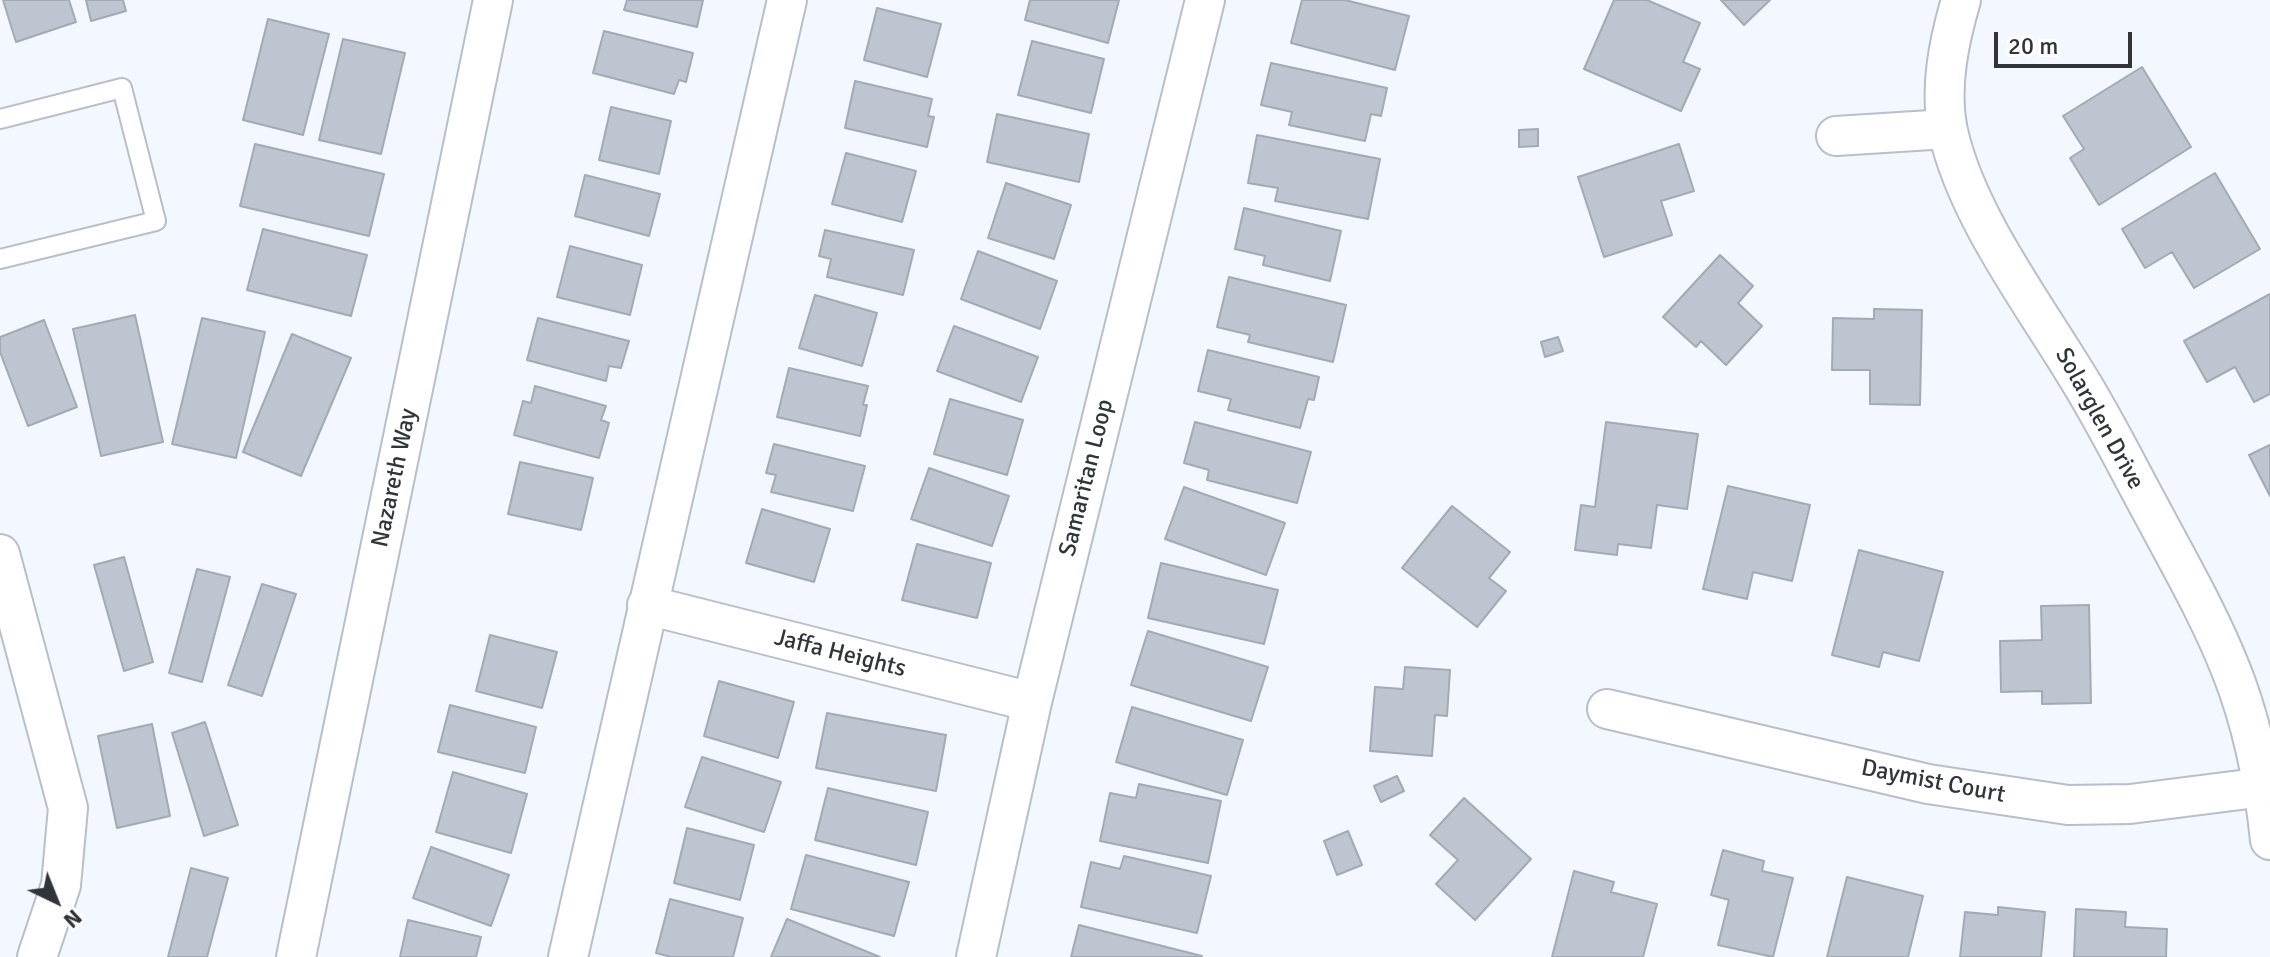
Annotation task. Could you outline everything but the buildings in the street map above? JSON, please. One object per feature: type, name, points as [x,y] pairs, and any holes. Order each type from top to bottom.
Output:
[{"type":"street","name":"Nazareth Way","points":[[296,957],[493,0]]},
{"type":"street","points":[[568,957],[787,0]]},
{"type":"street","name":"Samaritan Loop","points":[[976,957],[1032,702],[1205,0]]},
{"type":"street","name":"Solarglen Drive","points":[[1961,0],[1950,37],[1945,89],[1947,129],[1958,165],[1976,206],[2087,391],[2204,608],[2232,672],[2249,725],[2264,787],[2270,840]]},
{"type":"street","points":[[1836,136],[1947,129]]},
{"type":"street","points":[[0,554],[68,808],[61,885],[37,957]]},
{"type":"street","name":"Jaffa Heights","points":[[647,605],[1032,702]]},
{"type":"street","name":"Daymist Court","points":[[1607,709],[1928,784],[2068,805],[2130,804],[2264,787]]},
{"type":"lane","points":[[0,119],[122,88],[156,221],[0,259]]}]
